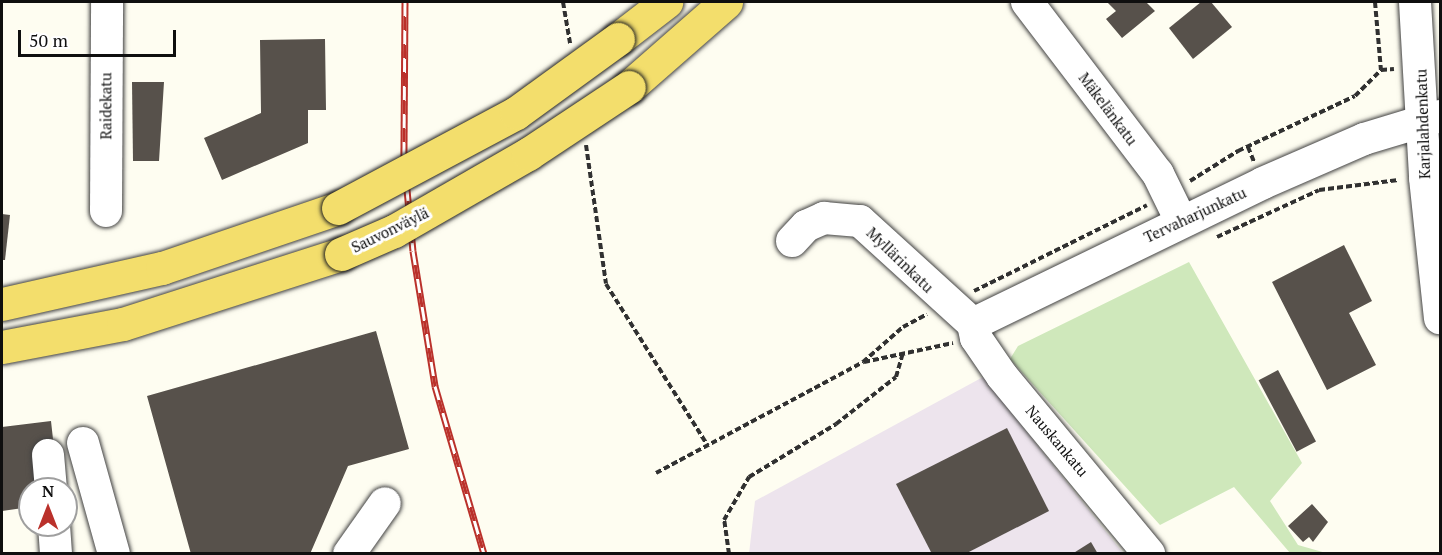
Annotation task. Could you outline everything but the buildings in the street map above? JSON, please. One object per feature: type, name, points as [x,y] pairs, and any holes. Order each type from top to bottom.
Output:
[{"type":"main road","points":[[2,303],[162,268],[338,208],[516,113],[666,2]]},
{"type":"main road","name":"Sauvonväylä","points":[[2,347],[123,324],[341,254],[394,231],[518,160],[629,87],[726,2]]},
{"type":"street","name":"Raidekatu","points":[[106,211],[107,2]]},
{"type":"street","name":"Mäkelänkatu","points":[[1027,2],[1158,174],[1181,221]]},
{"type":"street","name":"Karjalahdenkatu","points":[[1415,2],[1435,122],[1440,318]]},
{"type":"street","name":"Tervaharjunkatu","points":[[967,333],[1181,221],[1364,139],[1435,122]]},
{"type":"street","name":"Myllärinkatu","points":[[792,241],[806,226],[824,218],[860,221],[967,333]]},
{"type":"street","name":"Nauskankatu","points":[[967,333],[976,338],[1002,376],[1149,554]]},
{"type":"street","points":[[82,443],[114,554]]},
{"type":"street","points":[[48,455],[50,477]]},
{"type":"street","points":[[349,554],[384,503]]},
{"type":"street","points":[[55,537],[56,554]]},
{"type":"path","points":[[563,2],[572,52]]},
{"type":"path","points":[[1376,2],[1381,70]]},
{"type":"path","points":[[584,135],[606,284],[708,446],[656,473]]},
{"type":"path","points":[[1213,239],[1319,190],[1398,180]]},
{"type":"path","points":[[863,362],[967,333]]},
{"type":"path","points":[[729,554],[724,520],[749,477],[836,424],[896,377],[903,352]]},
{"type":"shaded area","points":[[983,377],[1123,553],[749,554],[755,501]]},
{"type":"green space","points":[[1189,262],[1302,463],[1270,501],[1298,545],[1326,553],[1290,553],[1234,487],[1160,525],[1010,359],[1018,346]]},
{"type":"railway","points":[[405,2],[404,159],[413,251],[435,386],[484,554]]}]
